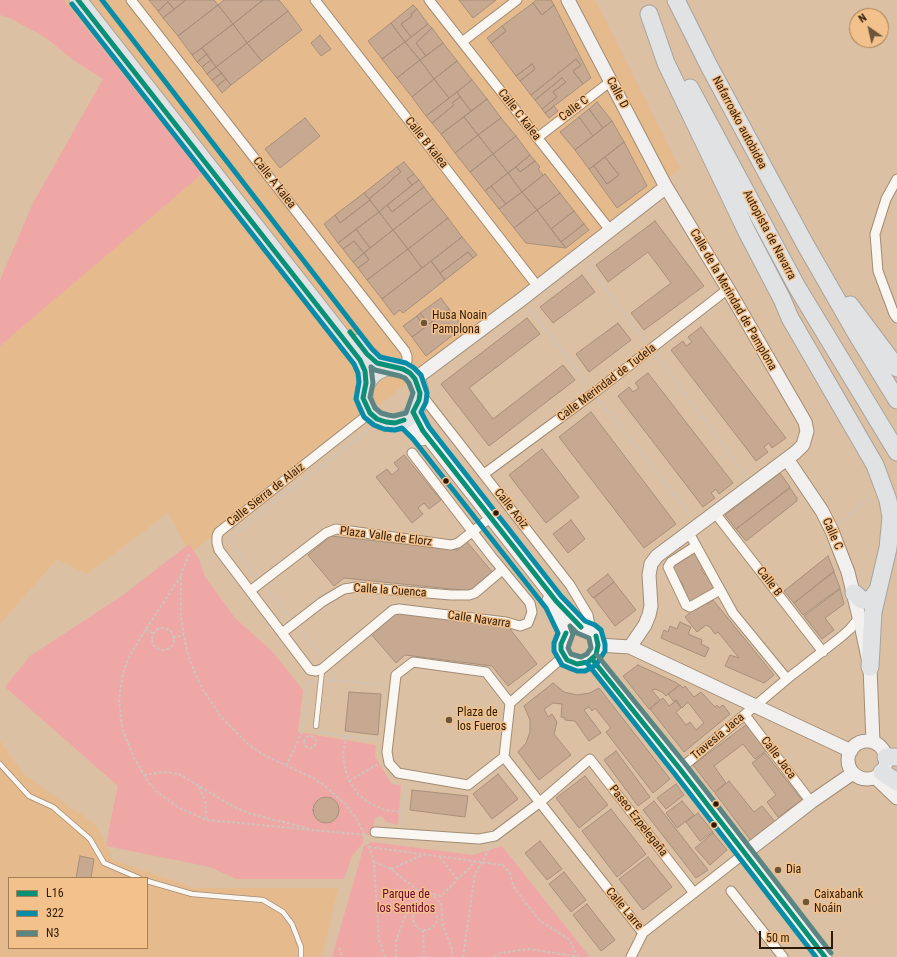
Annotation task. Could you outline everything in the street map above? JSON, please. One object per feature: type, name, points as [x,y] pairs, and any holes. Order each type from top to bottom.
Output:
[{"type":"highway","points":[[78,0],[360,360],[365,370],[366,383]]},
{"type":"highway","points":[[93,0],[367,354],[377,363],[407,377],[419,400],[409,416],[395,422],[386,422],[377,419],[371,420],[364,398],[364,390],[371,375],[379,369],[407,377]]},
{"type":"highway","name":"Nafarroako autobidea","points":[[676,0],[709,66],[805,244]]},
{"type":"highway","points":[[646,7],[666,63],[764,266],[782,299],[790,318],[875,464],[888,500],[891,518],[888,548],[873,612],[870,668]]},
{"type":"highway","name":"Autopista de Navarra","points":[[646,7],[797,287],[897,452]]},
{"type":"highway","points":[[805,244],[897,368]]},
{"type":"highway","points":[[805,244],[856,333],[897,400]]},
{"type":"highway","points":[[782,299],[797,320],[865,436],[880,463],[897,504]]},
{"type":"highway","points":[[854,593],[862,600],[868,600],[873,597],[877,591]]},
{"type":"highway","points":[[885,766],[897,782]]},
{"type":"street","name":"Calle A kalea","points":[[131,0],[405,351],[407,356],[407,377]]},
{"type":"street","name":"Calle B kalea","points":[[315,0],[538,287]]},
{"type":"street","name":"Calle C kalea","points":[[429,0],[610,230]]},
{"type":"street","points":[[462,42],[517,0]]},
{"type":"street","name":"Calle D","points":[[568,0],[666,187]]},
{"type":"street","name":"Calle C","points":[[537,138],[611,81]]},
{"type":"street","points":[[897,179],[886,199],[875,234],[878,271],[894,314],[897,318]]},
{"type":"street","points":[[407,377],[522,299],[666,187]]},
{"type":"street","name":"Calle de la Merindad de Pamplona","points":[[630,647],[645,625],[649,615],[651,606],[649,575],[651,564],[657,556],[796,452],[805,440],[807,431],[805,422],[728,289],[666,187]]},
{"type":"street","name":"Calle Merindad de Tudela","points":[[484,474],[594,393],[728,289]]},
{"type":"street","name":"Calle Aoiz","points":[[407,377],[570,585],[588,615],[586,629]]},
{"type":"street","points":[[409,416],[418,434],[552,604],[566,632]]},
{"type":"street","points":[[409,416],[423,431],[556,601],[586,629],[595,634],[598,650],[592,659],[583,664],[577,664],[567,660],[561,650],[561,644],[566,632],[575,627],[586,629]]},
{"type":"street","name":"Calle Sierra de Alaiz","points":[[325,666],[316,671],[310,670],[219,550],[216,539],[219,532],[371,420]]},
{"type":"street","name":"Calle Navarra","points":[[325,666],[393,610],[399,609],[506,622],[520,626],[528,623],[532,612],[530,603],[472,532],[412,453]]},
{"type":"street","name":"Calle C","points":[[787,459],[822,511],[832,531],[848,572],[860,618],[870,668],[873,742]]},
{"type":"street","name":"Calle B","points":[[715,513],[823,652]]},
{"type":"street","name":"Plaza Valle de Elorz","points":[[250,591],[326,533],[336,529],[451,545],[458,543],[486,521]]},
{"type":"street","points":[[694,529],[696,546],[740,623],[787,679]]},
{"type":"street","points":[[696,546],[671,562],[668,567],[686,605],[690,607],[720,590]]},
{"type":"street","name":"Calle la Cuenca","points":[[282,633],[322,602],[344,589],[357,587],[451,595],[469,595],[475,593],[502,570]]},
{"type":"street","points":[[756,705],[823,652],[850,629],[860,618]]},
{"type":"street","points":[[598,645],[630,647],[851,751]]},
{"type":"street","points":[[510,703],[486,672],[413,662],[396,675],[388,741],[389,763],[398,773],[468,785],[504,757],[510,703],[564,656]]},
{"type":"street","points":[[592,659],[746,853],[824,957]]},
{"type":"street","name":"Travesía Jaca","points":[[680,769],[756,705]]},
{"type":"street","name":"Calle Jaca","points":[[745,715],[811,802]]},
{"type":"street","points":[[885,766],[863,779],[852,773],[848,762],[851,751],[860,743],[873,742],[882,748],[885,766],[897,798]]},
{"type":"street","name":"Calle Larre","points":[[504,757],[643,933],[746,853]]},
{"type":"street","name":"Paseo Ezpelegaña","points":[[539,803],[590,760],[694,893]]},
{"type":"street","points":[[746,853],[811,802],[852,773]]},
{"type":"street","points":[[375,832],[479,839],[495,836],[539,803]]},
{"type":"street","points":[[731,891],[784,957]]},
{"type":"street","points":[[631,957],[643,933]]},
{"type":"lane","points":[[316,726],[325,666]]},
{"type":"lane","points":[[0,764],[29,796],[53,806],[90,840],[104,863],[137,877]]},
{"type":"lane","points":[[148,881],[192,894],[263,900],[283,912],[292,924],[301,947],[301,957]]},
{"type":"path","points":[[584,251],[592,261],[591,270],[752,484]]},
{"type":"path","points":[[522,299],[594,393],[694,529]]},
{"type":"path","points":[[335,680],[332,669],[325,666],[295,623],[230,542],[231,536],[371,420]]},
{"type":"path","points":[[832,531],[869,497]]},
{"type":"path","points":[[189,554],[181,575],[130,655],[124,669],[119,699],[122,728],[127,743],[144,776],[156,791],[167,800],[179,808],[207,820],[372,836],[375,832]]},
{"type":"path","points":[[181,575],[181,617],[188,655],[203,690],[221,717],[248,744],[262,754],[313,778],[324,785],[346,805],[356,818],[365,835],[374,862],[379,940],[385,957]]},
{"type":"path","points":[[146,629],[154,634]]},
{"type":"path","points":[[164,629],[171,633],[173,638],[173,643],[169,648],[162,650],[156,648],[153,644],[152,638],[158,630],[164,629]]},
{"type":"path","points":[[173,638],[184,635]]},
{"type":"path","points":[[316,726],[315,732],[388,741]]},
{"type":"path","points":[[308,736],[312,736],[315,739],[316,744],[312,748],[308,748],[304,745],[304,740],[308,736]]},
{"type":"path","points":[[346,736],[343,754],[345,768],[349,781],[359,795],[371,804],[385,810],[403,812]]},
{"type":"path","points":[[299,739],[304,740]]},
{"type":"path","points":[[349,781],[388,758]]},
{"type":"path","points":[[144,776],[172,772],[189,779],[234,807],[252,814],[320,831]]},
{"type":"path","points":[[400,834],[408,775]]},
{"type":"path","points":[[197,785],[205,801],[207,820]]},
{"type":"path","points":[[463,957],[475,873],[482,863],[495,836]]},
{"type":"path","points":[[369,847],[503,865],[510,874],[513,886],[539,920],[570,940],[577,956]]},
{"type":"path","points":[[391,869],[424,855]]},
{"type":"path","points":[[440,857],[458,880]]},
{"type":"path","points":[[374,862],[391,869],[422,894]]},
{"type":"path","points":[[396,957],[396,941],[406,914],[422,894],[429,893],[441,896],[475,862]]},
{"type":"path","points":[[429,893],[441,903],[443,926],[452,948],[452,957]]},
{"type":"path","points":[[420,906],[427,906],[434,910],[437,918],[436,922],[431,928],[423,930],[416,926],[412,919],[414,912],[420,906]]},
{"type":"path","points":[[423,930],[424,956]]},
{"type":"path","points":[[339,948],[343,957]]},
{"type":"path","points":[[494,957],[500,953],[529,949],[582,957]]},
{"type":"path","points":[[420,957],[428,957]]},
{"type":"shaded area","points":[[64,0],[595,0],[680,169],[189,554],[169,512],[87,574],[57,559],[0,624],[0,346],[202,174]]},
{"type":"shaded area","points":[[0,741],[24,775],[96,825],[113,860],[195,888],[338,888],[322,957],[0,957]]},
{"type":"green space","points":[[0,0],[64,0],[202,174],[0,346],[0,280],[33,203],[103,79],[73,60],[46,38],[12,19],[0,15]]},
{"type":"green space","points":[[189,544],[200,561],[204,575],[235,618],[272,651],[303,690],[298,732],[376,745],[375,757],[392,784],[401,785],[398,825],[386,822],[382,816],[375,818],[372,836],[364,834],[363,843],[352,856],[344,879],[236,879],[210,867],[106,846],[118,786],[5,687],[30,656],[123,595]]},
{"type":"green space","name":"Parque de los Sentidos","points":[[372,842],[473,855],[502,846],[589,956],[332,957],[364,846]]},
{"type":"building","points":[[149,0],[186,0],[174,9],[168,2],[158,11]]},
{"type":"building","points":[[186,0],[214,0],[218,5],[178,36],[163,18]]},
{"type":"building","points":[[224,0],[263,0],[233,24],[218,5]]},
{"type":"building","points":[[263,0],[279,0],[288,11],[247,43],[233,24]]},
{"type":"building","points":[[459,0],[496,0],[473,18]]},
{"type":"building","points":[[536,0],[551,0],[554,5],[542,15],[533,3]]},
{"type":"building","points":[[168,2],[174,9],[163,18],[158,11]]},
{"type":"building","points":[[533,3],[542,15],[554,5],[591,78],[583,84],[573,71],[581,65],[576,59],[531,95],[520,81],[535,69],[532,64],[516,76],[491,43],[506,31],[502,26]]},
{"type":"building","points":[[218,5],[233,24],[192,55],[178,36]]},
{"type":"building","points":[[413,5],[417,9],[411,14],[412,16],[401,24],[411,37],[405,42],[391,23]]},
{"type":"building","points":[[417,9],[428,24],[411,37],[401,24],[412,16],[411,14]]},
{"type":"building","points":[[288,11],[302,30],[262,61],[247,43]]},
{"type":"building","points":[[391,23],[405,42],[382,59],[368,41]]},
{"type":"building","points":[[233,24],[247,43],[216,67],[202,48]]},
{"type":"building","points":[[428,24],[432,28],[416,43],[426,56],[420,60],[405,42]]},
{"type":"building","points":[[502,26],[506,31],[491,43],[487,38]]},
{"type":"building","points":[[432,28],[443,43],[426,56],[416,43]]},
{"type":"building","points":[[320,35],[331,49],[321,56],[311,43]]},
{"type":"building","points":[[405,42],[420,60],[397,78],[382,59]]},
{"type":"building","points":[[247,43],[262,61],[231,85],[216,67]]},
{"type":"building","points":[[443,43],[457,61],[434,79],[420,60]]},
{"type":"building","points":[[202,48],[207,54],[197,62],[192,55]]},
{"type":"building","points":[[207,54],[211,60],[202,67],[197,62]]},
{"type":"building","points":[[576,59],[581,65],[573,71],[583,84],[545,113],[542,109],[557,97],[553,92],[566,82],[562,78],[535,100],[531,95]]},
{"type":"building","points":[[211,60],[216,67],[207,74],[202,67]]},
{"type":"building","points":[[420,60],[434,79],[412,97],[397,78]]},
{"type":"building","points":[[457,61],[472,80],[449,98],[434,79]]},
{"type":"building","points":[[532,64],[535,69],[520,81],[516,76]]},
{"type":"building","points":[[216,67],[222,73],[212,80],[207,74]]},
{"type":"building","points":[[222,73],[226,79],[217,86],[212,80]]},
{"type":"building","points":[[562,78],[566,82],[553,92],[557,97],[542,109],[535,100]]},
{"type":"building","points":[[226,79],[231,85],[222,93],[217,86]]},
{"type":"building","points":[[434,79],[449,98],[426,116],[412,97]]},
{"type":"building","points":[[472,80],[487,99],[471,111],[457,92]]},
{"type":"building","points":[[457,92],[460,97],[452,103],[454,105],[432,123],[426,116]]},
{"type":"building","points":[[460,97],[471,111],[441,134],[432,123],[454,105],[452,103]]},
{"type":"building","points":[[487,99],[501,118],[478,135],[464,117]]},
{"type":"building","points":[[597,102],[612,121],[603,128],[589,109]]},
{"type":"building","points":[[554,106],[558,111],[549,118],[545,113]]},
{"type":"building","points":[[589,109],[603,128],[593,136],[579,117]]},
{"type":"building","points":[[464,117],[478,135],[455,153],[441,134]]},
{"type":"building","points":[[579,117],[593,136],[575,150],[560,132]]},
{"type":"building","points":[[305,118],[320,136],[280,168],[265,149]]},
{"type":"building","points":[[501,118],[516,136],[493,154],[478,135]]},
{"type":"building","points":[[612,121],[624,142],[589,169],[575,150]]},
{"type":"building","points":[[478,135],[493,154],[470,172],[455,153]]},
{"type":"building","points":[[516,136],[530,155],[508,173],[493,154]]},
{"type":"building","points":[[624,142],[647,186],[617,208],[589,169],[594,166],[607,184],[619,175],[605,157]]},
{"type":"building","points":[[493,154],[508,173],[485,191],[470,172]]},
{"type":"building","points":[[530,155],[535,161],[520,172],[516,167]]},
{"type":"building","points":[[605,157],[619,175],[607,184],[594,166]]},
{"type":"building","points":[[535,161],[540,167],[538,169],[543,175],[522,192],[508,173],[516,167],[520,172]]},
{"type":"building","points":[[404,162],[414,174],[407,179],[412,185],[379,212],[369,199],[401,172],[397,167]]},
{"type":"building","points":[[397,167],[401,172],[369,199],[364,193]]},
{"type":"building","points":[[508,173],[522,192],[506,204],[491,186]]},
{"type":"building","points":[[414,174],[419,180],[412,185],[407,179]]},
{"type":"building","points":[[545,174],[560,193],[537,210],[522,192]]},
{"type":"building","points":[[419,180],[424,187],[392,212],[387,205]]},
{"type":"building","points":[[491,186],[506,204],[499,209],[485,191]]},
{"type":"building","points":[[424,187],[433,199],[393,230],[379,212],[387,205],[392,212]]},
{"type":"building","points":[[522,192],[537,210],[514,228],[499,209]]},
{"type":"building","points":[[364,193],[370,200],[340,223],[335,215]]},
{"type":"building","points":[[560,193],[574,211],[551,229],[537,210]]},
{"type":"building","points":[[433,199],[448,218],[408,249],[393,230]]},
{"type":"building","points":[[370,200],[379,212],[338,243],[324,224],[335,215],[340,223]]},
{"type":"building","points":[[537,210],[566,248],[526,243],[514,228]]},
{"type":"building","points":[[574,211],[584,224],[561,242],[551,229]]},
{"type":"building","points":[[379,212],[393,230],[370,248],[356,229]]},
{"type":"building","points":[[448,218],[462,237],[422,268],[408,249]]},
{"type":"building","points":[[655,221],[704,286],[644,330],[631,313],[671,283],[648,252],[608,282],[596,265]]},
{"type":"building","points":[[584,224],[589,230],[566,248],[561,242]]},
{"type":"building","points":[[356,229],[370,248],[364,253],[354,241],[343,249],[338,243]]},
{"type":"building","points":[[393,230],[408,249],[367,280],[358,268],[369,260],[364,253]]},
{"type":"building","points":[[462,237],[477,255],[473,258],[468,252],[440,273],[431,261]]},
{"type":"building","points":[[354,241],[364,253],[353,262],[343,249]]},
{"type":"building","points":[[408,249],[422,268],[382,299],[367,280]]},
{"type":"building","points":[[468,252],[473,258],[445,280],[440,273]]},
{"type":"building","points":[[364,253],[369,260],[358,268],[353,262]]},
{"type":"building","points":[[431,261],[445,280],[403,313],[400,310],[394,315],[382,299]]},
{"type":"building","points":[[582,275],[595,292],[553,323],[540,307]]},
{"type":"building","points":[[441,298],[449,309],[429,324],[420,313]]},
{"type":"building","points":[[449,309],[463,327],[426,356],[412,337],[427,326],[424,323],[422,324],[417,316],[420,313],[429,324]]},
{"type":"building","points":[[417,316],[422,324],[424,323],[427,326],[412,337],[403,326]]},
{"type":"building","points":[[527,318],[540,334],[469,388],[493,419],[563,365],[575,380],[489,446],[441,384]]},
{"type":"building","points":[[618,323],[631,340],[589,372],[576,354]]},
{"type":"building","points":[[701,327],[786,438],[772,448],[769,443],[764,447],[768,452],[756,461],[671,350],[683,341],[686,346],[692,342],[688,337]]},
{"type":"building","points":[[648,373],[733,483],[719,494],[716,489],[711,493],[715,498],[703,507],[618,396],[629,387],[633,392],[639,388],[635,383]]},
{"type":"building","points":[[591,412],[676,524],[644,548],[559,437]]},
{"type":"building","points":[[542,449],[579,497],[546,523],[509,475]]},
{"type":"building","points":[[404,455],[441,500],[429,509],[424,503],[418,508],[423,514],[412,523],[376,477],[387,469],[392,475],[399,469],[394,463]]},
{"type":"building","points":[[780,473],[790,487],[736,529],[725,515]]},
{"type":"building","points":[[790,488],[797,498],[797,501],[746,541],[736,529]]},
{"type":"building","points":[[571,520],[585,539],[568,553],[553,534]]},
{"type":"building","points":[[331,536],[458,550],[467,542],[493,573],[471,591],[344,578],[334,586],[308,555]]},
{"type":"building","points":[[695,553],[705,567],[701,569],[705,575],[708,573],[715,588],[690,602],[681,589],[684,587],[681,581],[677,583],[671,567]]},
{"type":"building","points":[[828,556],[834,571],[794,603],[784,591]]},
{"type":"building","points":[[834,572],[840,588],[803,615],[794,603]]},
{"type":"building","points":[[608,574],[614,582],[593,598],[587,590]]},
{"type":"building","points":[[614,582],[636,610],[615,626],[594,598]]},
{"type":"building","points":[[840,589],[844,604],[825,618],[834,630],[822,639],[804,616]]},
{"type":"building","points":[[713,600],[774,675],[764,683],[725,666],[730,655],[739,658],[718,632],[715,634],[710,627],[706,625],[697,632],[685,617],[700,605],[701,607]]},
{"type":"building","points":[[396,612],[507,625],[537,664],[508,686],[492,666],[405,655],[396,663],[371,634]]},
{"type":"building","points":[[680,622],[691,627],[688,634],[702,640],[701,644],[709,648],[705,657],[661,638],[664,630],[668,632],[670,626],[677,629]]},
{"type":"building","points":[[638,665],[679,685],[666,696],[662,692],[655,689],[652,690],[660,700],[649,709],[623,676]]},
{"type":"building","points":[[553,683],[564,692],[577,695],[590,693],[599,688],[670,779],[653,793],[606,732],[611,728],[595,708],[592,711],[589,707],[584,710],[601,733],[589,741],[575,721],[565,720],[565,718],[561,717],[562,704],[553,703],[544,709],[548,717],[552,714],[557,722],[554,734],[571,755],[539,780],[518,752],[526,743],[530,732],[530,720],[524,706]]},
{"type":"building","points":[[680,685],[683,688],[685,686],[694,697],[701,692],[715,707],[717,705],[719,708],[723,705],[730,714],[684,752],[650,709],[663,698],[669,706],[676,701],[681,708],[676,712],[686,725],[690,722],[696,730],[704,723],[688,702],[682,708],[676,700],[674,702],[668,694]]},
{"type":"building","points":[[349,692],[381,694],[378,735],[345,731]]},
{"type":"building","points":[[747,724],[767,750],[755,759],[743,744],[714,766],[726,783],[714,792],[693,765]]},
{"type":"building","points":[[616,751],[650,797],[638,806],[604,760]]},
{"type":"building","points":[[765,753],[802,800],[778,817],[767,802],[776,795],[752,763]]},
{"type":"building","points":[[498,774],[518,799],[492,819],[473,794]]},
{"type":"building","points":[[585,776],[608,805],[579,828],[556,798]]},
{"type":"building","points":[[729,781],[754,812],[762,806],[776,823],[752,842],[715,793]]},
{"type":"building","points":[[676,784],[684,795],[666,809],[657,798]]},
{"type":"building","points":[[412,790],[468,796],[465,817],[410,810]]},
{"type":"building","points":[[326,797],[335,801],[339,810],[335,819],[326,823],[317,819],[313,810],[317,801]]},
{"type":"building","points":[[654,801],[708,870],[696,878],[643,810]]},
{"type":"building","points":[[682,801],[694,815],[677,828],[666,813]]},
{"type":"building","points":[[611,809],[646,854],[617,877],[582,831]]},
{"type":"building","points":[[698,813],[713,832],[700,841],[686,822]]},
{"type":"building","points":[[713,833],[727,850],[710,865],[695,848]]},
{"type":"building","points":[[540,841],[562,869],[547,880],[525,853]]},
{"type":"building","points":[[80,856],[94,859],[91,877],[76,877]]},
{"type":"building","points":[[648,857],[672,887],[643,910],[619,879]]},
{"type":"building","points":[[564,872],[586,900],[571,912],[549,884]]},
{"type":"building","points":[[587,904],[615,940],[601,951],[573,915]]},
{"type":"transit line","name":"L16","points":[[78,0],[360,360],[365,371],[366,383],[363,398],[370,413],[377,419],[386,422],[395,423],[404,420]]},
{"type":"transit line","name":"322","points":[[72,4],[354,364],[358,373],[359,382],[356,399],[364,417],[374,425],[384,429],[395,430],[402,428],[413,439],[546,608],[558,633],[554,643],[554,651],[562,665],[577,671],[585,671],[596,665],[605,651],[605,644],[601,630],[595,625],[585,621],[561,596],[429,427],[421,412],[426,402],[427,393],[421,375],[406,363],[380,357],[372,349],[102,0]]},
{"type":"transit line","name":"L16","points":[[350,332],[367,354],[377,363],[403,369],[410,373],[415,379],[420,393],[419,400],[413,412]]},
{"type":"transit line","name":"N3","points":[[371,367],[375,370],[405,378],[409,383],[413,393],[406,413],[394,416],[381,413],[375,408],[370,397],[373,383],[371,367]]},
{"type":"transit line","name":"L16","points":[[413,412],[423,431],[556,601],[581,627]]},
{"type":"transit line","name":"N3","points":[[570,626],[577,633],[589,638],[591,648],[587,654],[581,657],[571,654],[568,648],[573,634],[570,626]]},
{"type":"transit line","name":"L16","points":[[566,633],[561,644],[561,650],[567,660],[577,664],[588,662],[596,655],[598,645],[596,636]]},
{"type":"transit line","name":"N3","points":[[597,655],[686,765],[831,953]]},
{"type":"transit line","name":"L16","points":[[592,659],[680,769],[825,957]]},
{"type":"transit line","name":"322","points":[[587,663],[816,957]]},
{"type":"place","name":"Husa Noain Pamplona","points":[[424,323]]},
{"type":"place","name":"Plaza de los Fueros","points":[[449,720]]},
{"type":"place","name":"Dia","points":[[778,870]]},
{"type":"place","name":"Caixabank Noáin","points":[[806,902]]}]
